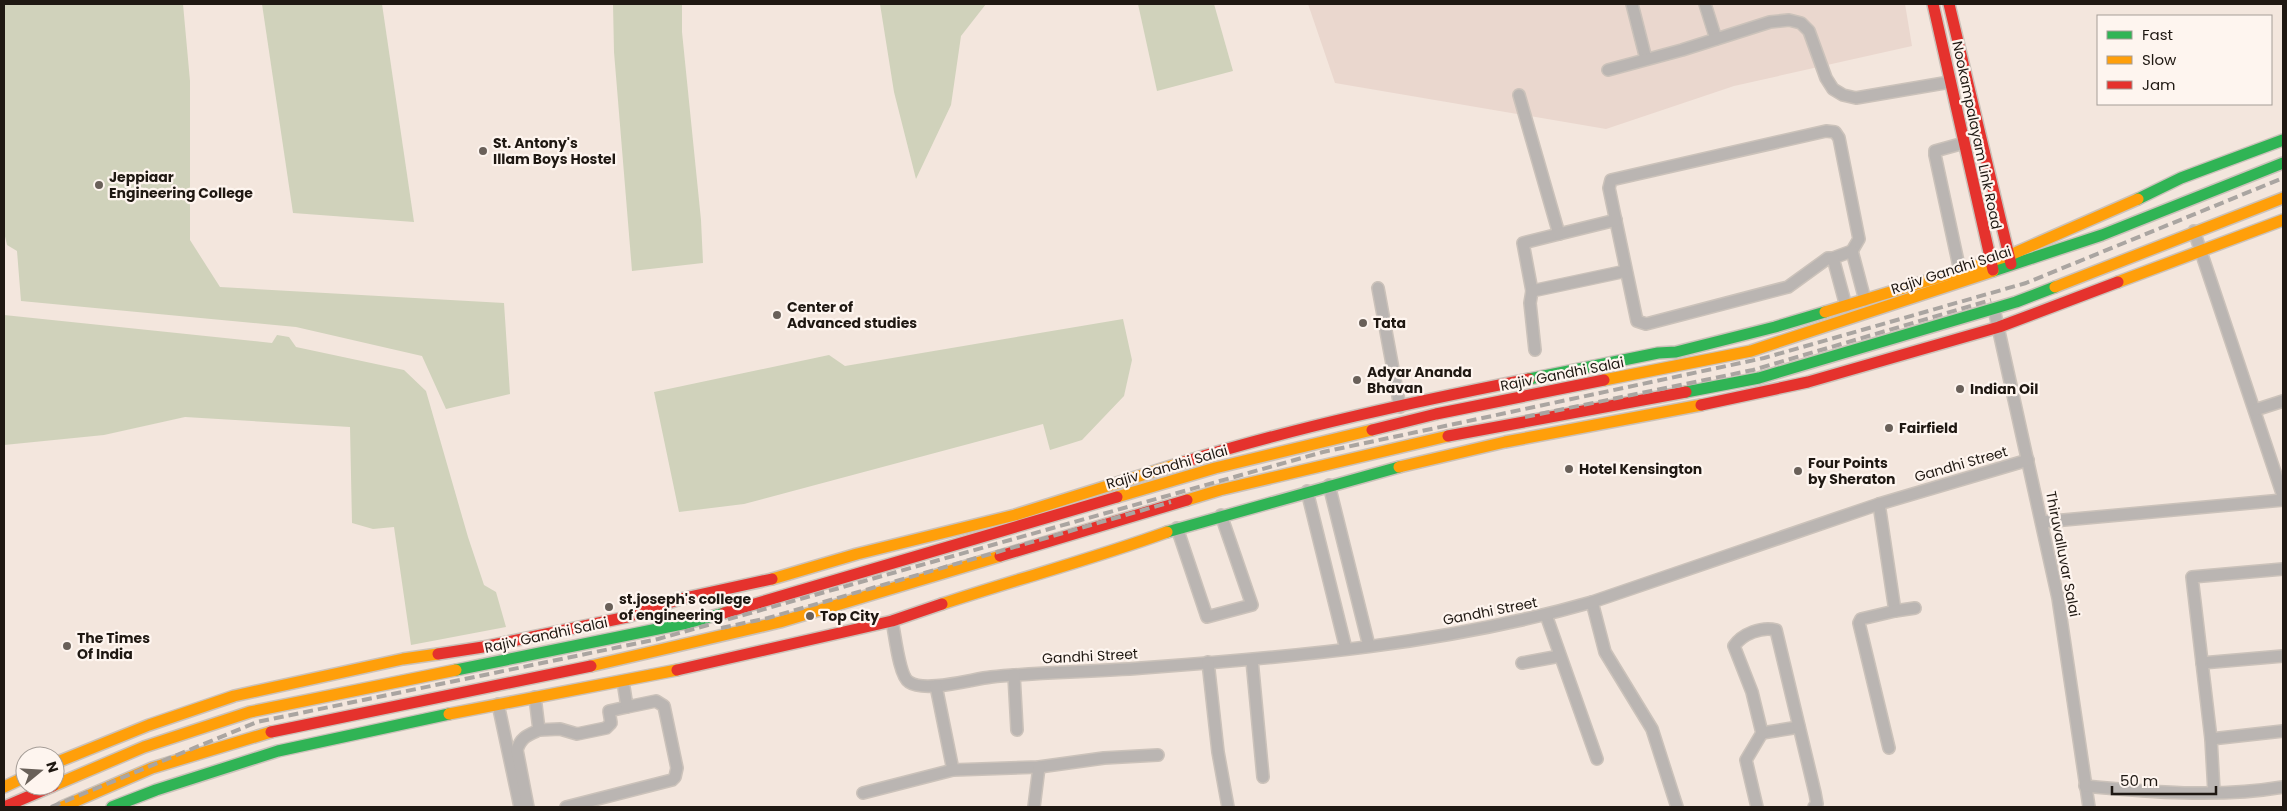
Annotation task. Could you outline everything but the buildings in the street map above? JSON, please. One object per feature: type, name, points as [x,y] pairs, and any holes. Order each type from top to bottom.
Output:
[{"type":"street","points":[[1632,4],[1646,60]]},
{"type":"street","points":[[1706,4],[1716,39]]},
{"type":"street","name":"Nookampalayam Link Road","points":[[1933,4],[1992,266]]},
{"type":"street","name":"Nookampalayam Link Road","points":[[1949,4],[2010,261]]},
{"type":"street","points":[[1608,70],[1770,22],[1789,20],[1801,24],[1809,31],[1826,78],[1833,89],[1843,95],[1856,98],[1950,82]]},
{"type":"street","points":[[1519,95],[1559,234]]},
{"type":"street","points":[[1826,131],[1835,132],[1839,138],[1859,238],[1852,251],[1828,258],[1788,287],[1646,324],[1637,321],[1609,188],[1611,180],[1826,131]]},
{"type":"street","points":[[2010,261],[2181,178],[2283,140]]},
{"type":"street","points":[[1960,271],[1935,151],[1964,143]]},
{"type":"street","name":"Rajiv Gandhi Salai","points":[[65,781],[144,746],[250,712],[687,623],[774,600],[1215,468],[1436,414],[1752,351],[1992,266],[2102,235],[2283,163]]},
{"type":"street","points":[[62,807],[152,768],[256,734],[551,673],[780,622],[1220,490],[1441,437],[1759,378],[2016,302],[2194,231],[2283,198]]},
{"type":"street","points":[[1536,350],[1530,303],[1532,292],[1523,243],[1616,220]]},
{"type":"street","points":[[112,807],[156,790],[278,751],[498,704],[623,681],[892,621],[1020,578],[1109,553],[1177,528],[1329,485],[1505,442],[1713,403],[1808,382],[1999,327],[2283,220]]},
{"type":"street","points":[[2194,231],[2202,250],[2283,496]]},
{"type":"street","points":[[1852,251],[1865,300]]},
{"type":"street","points":[[1833,258],[1846,306]]},
{"type":"street","points":[[65,759],[149,725],[234,696],[403,659],[483,647],[627,617],[680,599],[751,585],[857,554],[1015,515],[1240,446],[1540,375],[1658,353],[1676,352],[1776,327],[1960,271],[1992,266]]},
{"type":"street","points":[[1532,292],[1626,271]]},
{"type":"street","points":[[1378,288],[1400,407]]},
{"type":"street","name":"Thiruvalluvar Salai","points":[[1994,309],[2058,598],[2089,807]]},
{"type":"street","points":[[2255,410],[2283,401]]},
{"type":"street","name":"Gandhi Street","points":[[892,621],[901,669],[905,679],[915,685],[936,686],[990,677],[1252,660],[1425,639],[1546,615],[1592,602],[1879,504],[2028,460]]},
{"type":"street","points":[[1329,485],[1369,646]]},
{"type":"street","points":[[1306,491],[1346,649]]},
{"type":"street","points":[[2042,522],[2283,500]]},
{"type":"street","points":[[1879,504],[1895,611]]},
{"type":"street","points":[[1177,528],[1207,617],[1252,605],[1221,515]]},
{"type":"street","points":[[2214,792],[2211,739],[2192,577],[2283,569]]},
{"type":"street","points":[[1592,602],[1605,652],[1652,729],[1677,807]]},
{"type":"street","points":[[1889,748],[1859,624],[1861,619],[1915,608]]},
{"type":"street","points":[[1546,615],[1597,759]]},
{"type":"street","points":[[1757,807],[1746,760],[1762,733],[1752,692],[1734,646],[1739,639],[1768,628],[1776,630],[1815,793],[1817,804],[1814,807]]},
{"type":"street","points":[[547,650],[551,673]]},
{"type":"street","points":[[1522,664],[1560,656]]},
{"type":"street","points":[[2202,663],[2283,656]]},
{"type":"street","points":[[1252,660],[1263,777]]},
{"type":"street","points":[[1208,662],[1218,752],[1228,807]]},
{"type":"street","points":[[1014,676],[1017,730]]},
{"type":"street","points":[[623,681],[627,707]]},
{"type":"street","points":[[936,686],[953,770]]},
{"type":"street","points":[[535,697],[539,730]]},
{"type":"street","points":[[528,807],[517,750],[524,736],[539,730],[560,728],[577,734],[606,728],[611,723],[610,712],[656,701],[664,706],[677,768],[675,778],[566,807]]},
{"type":"street","points":[[498,704],[520,807]]},
{"type":"street","points":[[1762,733],[1799,727]]},
{"type":"street","points":[[2211,739],[2283,731]]},
{"type":"street","points":[[863,793],[953,770],[1039,768],[1104,758],[1158,755]]},
{"type":"street","points":[[1034,807],[1039,768]]},
{"type":"street","points":[[2085,786],[2148,792],[2250,793],[2283,787]]},
{"type":"street","name":"Rajiv Gandhi Salai","points":[[4,807],[30,796]]},
{"type":"shaded area","points":[[1308,4],[1905,4],[1912,46],[1734,86],[1606,129],[1335,83]]},
{"type":"green space","name":"Jeppiaar Engineering College","points":[[4,4],[183,4],[190,81],[190,240],[220,287],[504,303],[510,394],[446,409],[422,356],[296,327],[21,301],[17,251],[7,245],[4,232]]},
{"type":"green space","points":[[262,4],[382,4],[414,222],[293,213]]},
{"type":"green space","points":[[613,4],[682,4],[682,32],[701,220],[703,263],[632,271],[614,52]]},
{"type":"green space","points":[[880,4],[986,4],[961,36],[951,105],[916,179],[894,92]]},
{"type":"green space","points":[[1138,4],[1214,4],[1233,71],[1157,91]]},
{"type":"green space","points":[[4,315],[272,343],[277,335],[289,337],[296,347],[404,370],[426,391],[468,537],[484,585],[496,592],[506,627],[411,645],[394,527],[373,529],[352,523],[350,427],[185,417],[104,435],[4,445]]},
{"type":"green space","points":[[1123,319],[1132,360],[1124,396],[1082,440],[1050,450],[1043,424],[744,504],[679,512],[654,392],[829,355],[845,366]]},
{"type":"railway","points":[[51,807],[257,722],[658,639],[1323,452],[1764,358],[2026,283],[2283,178]]},
{"type":"railway","points":[[1525,417],[1753,370],[1991,300]]},
{"type":"railway","points":[[721,628],[768,618],[1171,502]]},
{"type":"traffic: fast","points":[[2138,199],[2181,178],[2283,140]]},
{"type":"traffic: fast","points":[[1993,271],[2102,235],[2283,163]]},
{"type":"traffic: fast","points":[[1686,392],[1759,378],[2016,302],[2055,287]]},
{"type":"traffic: fast","points":[[1529,379],[1658,353],[1676,352],[1775,327],[1825,312]]},
{"type":"traffic: fast","points":[[1167,532],[1399,467]]},
{"type":"traffic: fast","points":[[456,670],[687,623],[724,613]]},
{"type":"traffic: fast","points":[[112,807],[156,790],[278,751],[449,714]]},
{"type":"traffic: slow","points":[[2055,287],[2283,198]]},
{"type":"traffic: slow","points":[[1825,312],[2008,256],[2138,199]]},
{"type":"traffic: slow","points":[[2118,282],[2283,220]]},
{"type":"traffic: slow","points":[[1604,380],[1751,351],[1993,271]]},
{"type":"traffic: slow","points":[[1399,467],[1505,442],[1701,405]]},
{"type":"traffic: slow","points":[[1117,497],[1215,468],[1372,430]]},
{"type":"traffic: slow","points":[[1187,500],[1220,490],[1448,436]]},
{"type":"traffic: slow","points":[[772,579],[857,554],[1015,515],[1184,462]]},
{"type":"traffic: slow","points":[[942,604],[1167,532]]},
{"type":"traffic: slow","points":[[591,666],[780,622],[1000,556]]},
{"type":"traffic: slow","points":[[65,759],[149,725],[234,696],[403,659],[438,654]]},
{"type":"traffic: slow","points":[[65,781],[144,747],[250,712],[456,670]]},
{"type":"traffic: slow","points":[[449,714],[677,670]]},
{"type":"traffic: slow","points":[[62,807],[152,768],[271,732]]},
{"type":"traffic: slow","points":[[4,787],[15,782]]},
{"type":"traffic: jam","points":[[1933,4],[1993,270]]},
{"type":"traffic: jam","points":[[1949,4],[2011,264]]},
{"type":"traffic: jam","points":[[1701,405],[1808,382],[1999,327],[2118,282]]},
{"type":"traffic: jam","points":[[1184,462],[1355,416],[1529,379]]},
{"type":"traffic: jam","points":[[1372,430],[1436,414],[1604,380]]},
{"type":"traffic: jam","points":[[1448,436],[1686,392]]},
{"type":"traffic: jam","points":[[724,613],[1117,497]]},
{"type":"traffic: jam","points":[[1000,556],[1187,500]]},
{"type":"traffic: jam","points":[[438,654],[483,647],[627,617],[680,599],[772,579]]},
{"type":"traffic: jam","points":[[677,670],[892,621],[942,604]]},
{"type":"traffic: jam","points":[[271,732],[591,666]]},
{"type":"traffic: jam","points":[[4,807],[30,796]]},
{"type":"place","name":"St. Antony's Illam Boys Hostel","points":[[483,151]]},
{"type":"place","name":"Jeppiaar Engineering College","points":[[99,185]]},
{"type":"place","name":"Center of Advanced studies","points":[[777,315]]},
{"type":"place","name":"Tata","points":[[1363,323]]},
{"type":"place","name":"Adyar Ananda Bhavan","points":[[1357,380]]},
{"type":"place","name":"Indian Oil","points":[[1960,389]]},
{"type":"place","name":"Fairfield","points":[[1889,428]]},
{"type":"place","name":"Hotel Kensington","points":[[1569,469]]},
{"type":"place","name":"Four Points by Sheraton","points":[[1798,471]]},
{"type":"place","name":"st.joseph's college of engineering","points":[[609,607]]},
{"type":"place","name":"Top City","points":[[810,616]]},
{"type":"place","name":"The Times Of India","points":[[67,646]]}]
